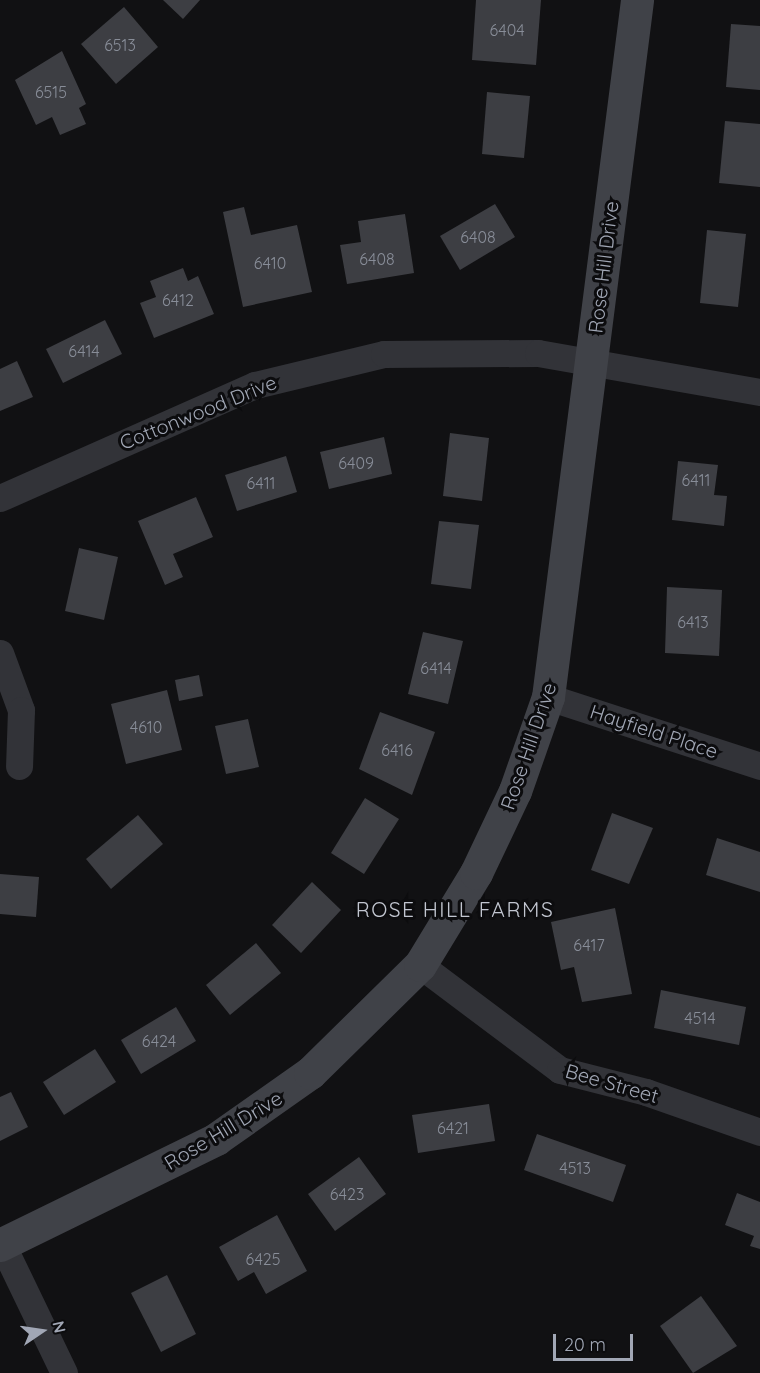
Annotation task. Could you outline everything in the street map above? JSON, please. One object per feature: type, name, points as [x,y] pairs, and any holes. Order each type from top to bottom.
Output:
[{"type":"street","name":"Rose Hill Drive","points":[[1,1244],[173,1162],[261,1111],[350,1038],[420,965],[502,820],[548,696],[637,0]]},
{"type":"street","name":"Cottonwood Drive","points":[[0,498],[208,403],[310,369],[384,354],[452,350],[538,353],[760,392]]},
{"type":"street","points":[[0,653],[21,710],[19,766]]},
{"type":"street","name":"Hayfield Place","points":[[548,696],[760,766]]},
{"type":"street","name":"Bee Street","points":[[420,965],[560,1070],[646,1092],[760,1132]]},
{"type":"street","points":[[1,1244],[64,1373]]},
{"type":"building","points":[[163,0],[200,0],[183,19]]},
{"type":"building","points":[[476,0],[541,0],[536,65],[472,60]]},
{"type":"building","points":[[124,7],[158,47],[116,84],[81,44]]},
{"type":"building","points":[[731,24],[760,26],[760,90],[726,87]]},
{"type":"building","points":[[62,51],[86,104],[79,108],[86,124],[60,135],[52,117],[36,125],[15,80]]},
{"type":"building","points":[[487,92],[530,96],[524,158],[482,154]]},
{"type":"building","points":[[725,121],[760,124],[760,187],[719,183]]},
{"type":"building","points":[[495,204],[515,237],[460,270],[440,236]]},
{"type":"building","points":[[244,207],[251,235],[297,225],[312,292],[243,307],[223,212]]},
{"type":"building","points":[[405,214],[414,273],[347,284],[340,245],[361,242],[358,221]]},
{"type":"building","points":[[707,230],[746,234],[738,307],[700,303]]},
{"type":"building","points":[[183,268],[188,281],[198,276],[214,314],[154,338],[140,303],[156,297],[150,281]]},
{"type":"building","points":[[105,320],[122,354],[63,383],[46,349]]},
{"type":"building","points":[[17,361],[33,397],[0,411],[0,369]]},
{"type":"building","points":[[450,433],[489,438],[482,501],[443,496]]},
{"type":"building","points":[[384,437],[392,474],[329,489],[320,452]]},
{"type":"building","points":[[286,456],[297,492],[237,511],[225,475]]},
{"type":"building","points":[[678,461],[718,465],[714,495],[727,496],[724,526],[672,520]]},
{"type":"building","points":[[196,497],[213,537],[173,554],[183,577],[165,585],[138,521]]},
{"type":"building","points":[[439,521],[479,525],[471,589],[431,584]]},
{"type":"building","points":[[79,548],[118,557],[104,620],[65,611]]},
{"type":"building","points":[[667,587],[722,590],[719,656],[665,653]]},
{"type":"building","points":[[423,632],[463,641],[448,704],[408,694]]},
{"type":"building","points":[[199,675],[203,696],[179,701],[175,680]]},
{"type":"building","points":[[167,690],[182,750],[126,764],[111,704]]},
{"type":"building","points":[[380,712],[435,732],[412,795],[359,769]]},
{"type":"building","points":[[248,719],[259,767],[226,774],[215,726]]},
{"type":"building","points":[[365,798],[399,819],[364,874],[331,853]]},
{"type":"building","points":[[612,813],[653,828],[629,884],[591,870]]},
{"type":"building","points":[[138,815],[163,844],[111,889],[86,859]]},
{"type":"building","points":[[717,838],[760,852],[760,892],[706,875]]},
{"type":"building","points":[[0,874],[39,877],[36,917],[0,914]]},
{"type":"building","points":[[312,882],[341,910],[301,953],[272,925]]},
{"type":"building","points":[[615,908],[632,994],[582,1002],[574,967],[561,970],[551,922]]},
{"type":"building","points":[[256,943],[281,973],[230,1015],[206,985]]},
{"type":"building","points":[[661,990],[746,1007],[739,1045],[654,1028]]},
{"type":"building","points":[[176,1007],[196,1041],[141,1074],[121,1040]]},
{"type":"building","points":[[95,1049],[116,1082],[64,1115],[43,1082]]},
{"type":"building","points":[[11,1092],[28,1127],[0,1141],[0,1097]]},
{"type":"building","points":[[489,1104],[495,1141],[418,1153],[412,1115]]},
{"type":"building","points":[[537,1134],[626,1165],[613,1202],[524,1170]]},
{"type":"building","points":[[359,1157],[386,1194],[335,1231],[308,1194]]},
{"type":"building","points":[[737,1193],[760,1202],[760,1249],[750,1246],[754,1236],[725,1225]]},
{"type":"building","points":[[277,1215],[307,1271],[266,1294],[254,1272],[238,1281],[219,1247]]},
{"type":"building","points":[[167,1275],[196,1334],[161,1352],[131,1293]]},
{"type":"building","points":[[701,1296],[737,1346],[693,1373],[660,1326]]},
{"type":"district","name":"ROSE HILL FARMS","points":[[455,909]]}]
